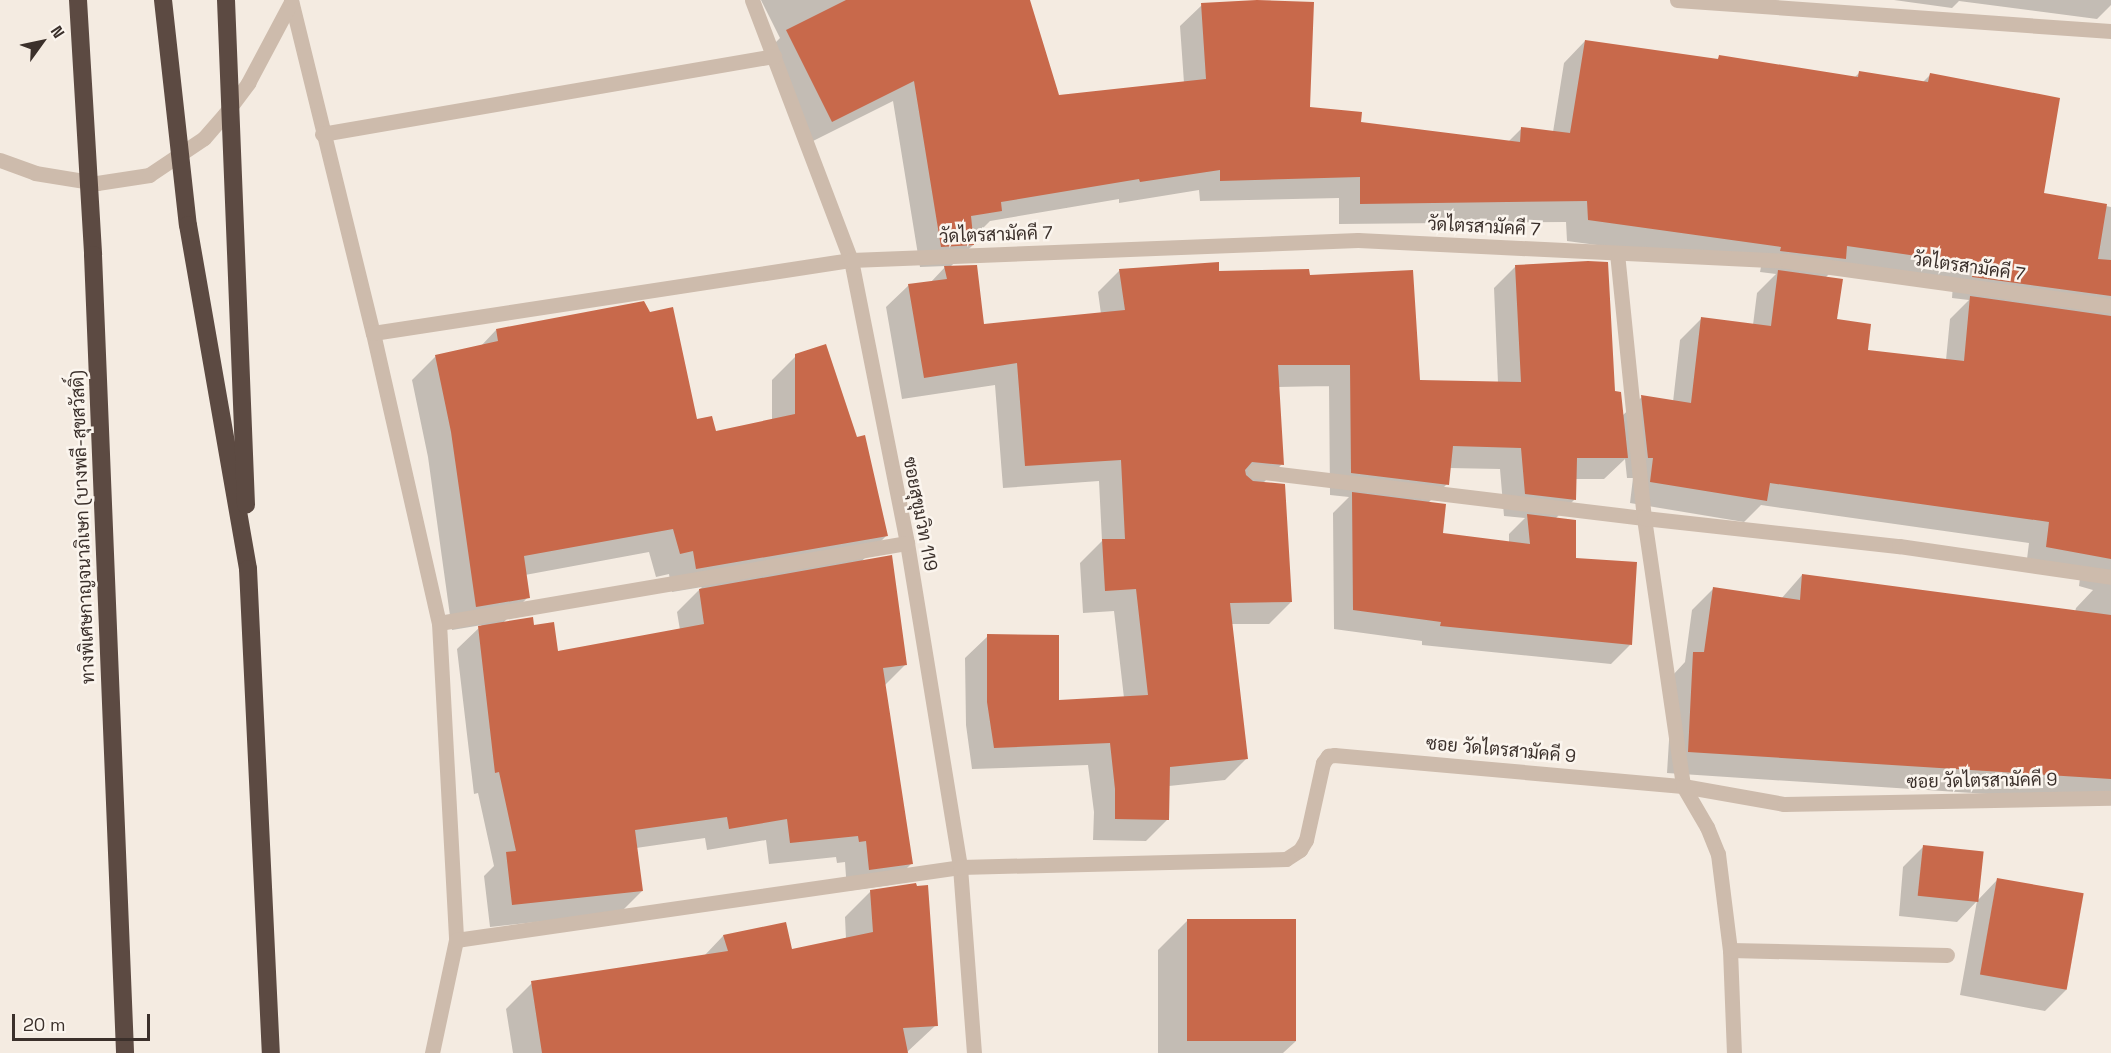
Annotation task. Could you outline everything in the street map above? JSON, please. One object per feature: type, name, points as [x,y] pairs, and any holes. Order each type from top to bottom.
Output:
[{"type":"highway","name":"ทางพิเศษกาญจนาภิเษก (บางพลี-สุขสวัสดิ์)","points":[[78,0],[94,267],[125,1053]]},
{"type":"highway","points":[[163,0],[188,225],[248,569]]},
{"type":"highway","points":[[226,0],[248,569],[271,1053]]},
{"type":"street","name":"ซอยสุขุมวิท 119","points":[[752,0],[851,260],[907,543],[960,867],[974,1053]]},
{"type":"street","points":[[1677,0],[2111,31]]},
{"type":"street","points":[[291,1],[373,333],[439,623],[456,940],[432,1053]]},
{"type":"street","points":[[0,160],[35,173],[97,183],[149,175],[204,138],[225,114],[248,83],[291,1]]},
{"type":"street","points":[[322,134],[774,56]]},
{"type":"street","name":"วัดไตรสามัคคี 7","points":[[373,333],[851,260],[1358,240],[1787,261],[2111,306]]},
{"type":"street","points":[[1617,253],[1644,518],[1683,786],[1707,827],[1718,854],[1730,950],[1734,1053]]},
{"type":"street","points":[[1255,471],[1899,546],[2111,578]]},
{"type":"street","points":[[439,623],[907,543]]},
{"type":"street","name":"ซอย วัดไตรสามัคคี 9","points":[[456,940],[960,867],[1286,859],[1300,850],[1306,840],[1323,763],[1328,756],[1334,755],[1683,786],[1784,804],[2111,798]]},
{"type":"street","points":[[1730,950],[1947,955]]},
{"type":"building","points":[[846,0],[1030,0],[1059,95],[1206,79],[1201,3],[1257,0],[1314,2],[1310,107],[1362,112],[1361,122],[1520,142],[1521,127],[1570,133],[1585,40],[1718,59],[1719,55],[1858,77],[1859,71],[1928,82],[1930,73],[2060,98],[2044,193],[2107,204],[2098,259],[2111,260],[2111,296],[1972,277],[1973,264],[1847,246],[1846,259],[1780,251],[1781,247],[1588,220],[1587,201],[1360,204],[1360,177],[1220,181],[1220,170],[1140,182],[1139,179],[1001,202],[1002,211],[971,216],[974,245],[941,247],[914,81],[832,122],[786,30]]},
{"type":"building","points":[[1219,262],[1219,271],[1309,269],[1310,275],[1413,270],[1420,380],[1521,382],[1515,265],[1608,262],[1615,391],[1621,392],[1628,458],[1577,458],[1576,500],[1525,494],[1521,448],[1453,446],[1449,485],[1351,473],[1350,365],[1278,365],[1284,465],[1252,462],[1245,470],[1246,475],[1253,481],[1285,484],[1292,602],[1230,603],[1248,759],[1170,767],[1169,820],[1115,819],[1115,789],[1110,743],[994,748],[987,702],[987,634],[1059,635],[1059,700],[1148,695],[1136,589],[1105,591],[1102,539],[1125,539],[1121,460],[1025,466],[1017,363],[924,378],[908,284],[947,279],[944,266],[977,265],[984,324],[1125,310],[1119,269]]},
{"type":"building","points":[[1778,270],[1843,279],[1837,319],[1871,324],[1868,350],[1964,361],[1970,296],[2111,316],[2111,559],[2046,547],[2049,522],[1770,483],[1767,501],[1650,482],[1653,458],[1648,458],[1641,395],[1691,403],[1701,317],[1771,326]]},
{"type":"building","points":[[644,301],[650,312],[673,307],[697,419],[712,416],[716,431],[795,414],[795,354],[826,344],[857,437],[865,435],[888,536],[696,569],[693,551],[680,554],[673,529],[524,556],[530,598],[476,607],[451,432],[435,355],[498,341],[496,329]]},
{"type":"building","points":[[1352,492],[1446,504],[1443,533],[1530,544],[1527,514],[1576,520],[1576,558],[1637,562],[1632,645],[1440,626],[1441,622],[1353,610]]},
{"type":"building","points":[[892,555],[907,665],[883,668],[913,864],[869,870],[866,841],[859,842],[858,836],[790,843],[787,819],[729,829],[727,817],[635,830],[643,891],[512,905],[506,852],[516,851],[499,772],[495,773],[478,626],[533,617],[534,625],[554,622],[558,651],[704,624],[699,589]]},
{"type":"building","points":[[1802,574],[2111,615],[2111,779],[1688,752],[1693,652],[1704,652],[1713,587],[1800,600]]},
{"type":"building","points":[[1923,845],[1984,851],[1978,902],[1918,896]]},
{"type":"building","points":[[1997,878],[2084,893],[2067,990],[1980,975]]},
{"type":"building","points":[[916,883],[917,886],[928,885],[938,1026],[903,1028],[908,1053],[542,1053],[531,981],[728,951],[723,935],[786,922],[792,949],[873,932],[870,890]]},
{"type":"building","points":[[1187,919],[1296,919],[1296,1041],[1187,1041]]}]
